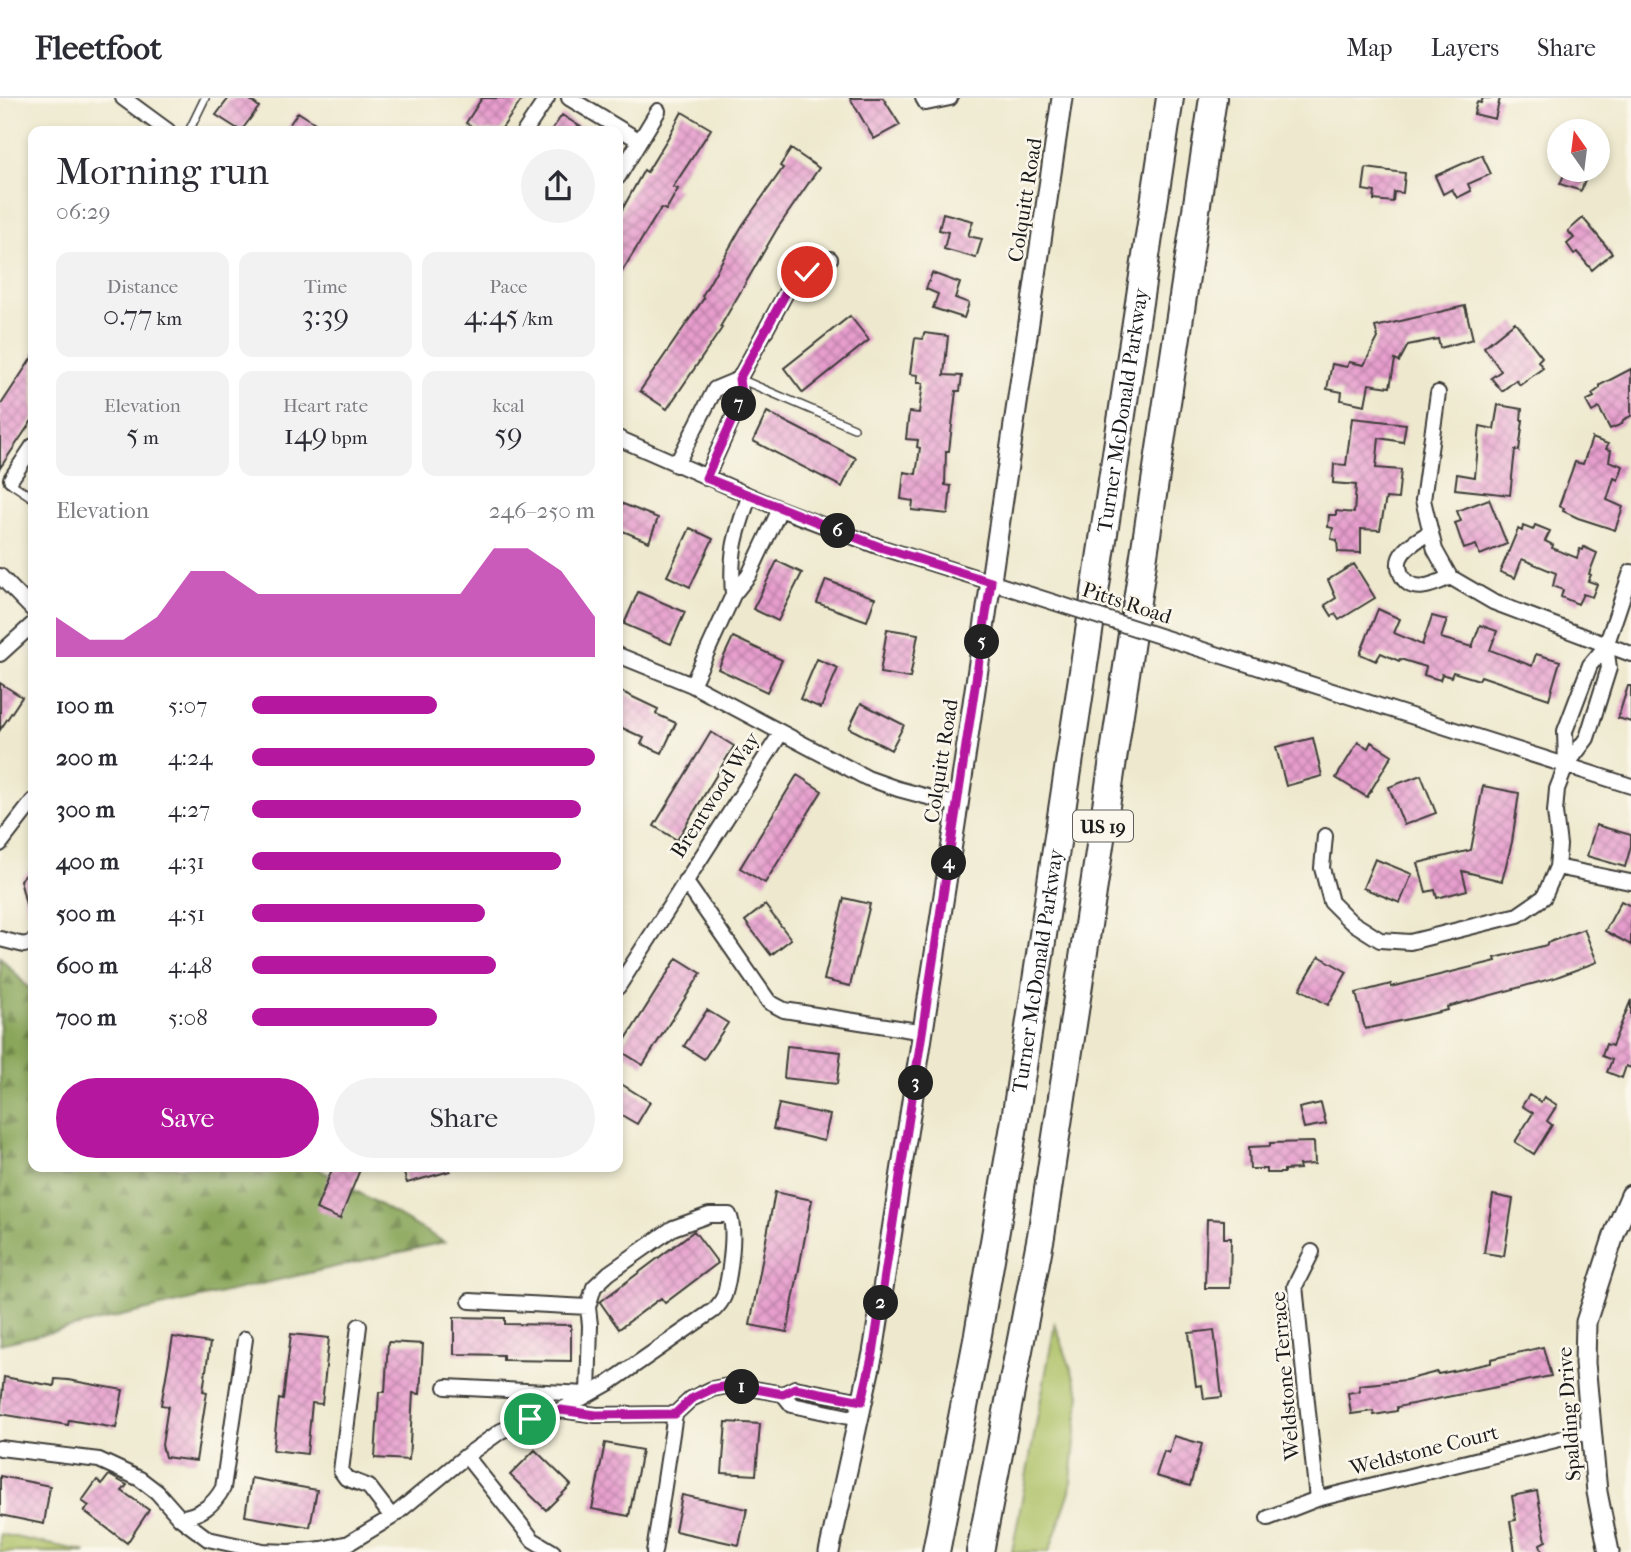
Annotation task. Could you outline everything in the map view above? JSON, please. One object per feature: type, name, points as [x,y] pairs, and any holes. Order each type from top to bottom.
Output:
[{"type":"highway","name":"Turner McDonald Parkway","points":[[936,1552],[978,1340],[1014,1126],[1170,98]]},
{"type":"highway","name":"Turner McDonald Parkway","points":[[980,1552],[1041,1236],[1213,98]]},
{"type":"street","points":[[123,98],[161,126]]},
{"type":"street","points":[[528,126],[547,98]]},
{"type":"street","points":[[569,98],[615,126]]},
{"type":"street","points":[[923,98],[926,103],[950,98]]},
{"type":"street","name":"Colquitt Road","points":[[829,1552],[873,1353],[924,1032],[1062,98]]},
{"type":"street","points":[[623,169],[658,111]]},
{"type":"street","points":[[623,131],[640,141]]},
{"type":"street","points":[[706,478],[738,407],[741,395],[739,379],[788,289],[807,272],[830,259]]},
{"type":"street","points":[[676,466],[715,389],[739,379]]},
{"type":"street","points":[[1438,393],[1423,500],[1435,551],[1450,577],[1493,602],[1631,654]]},
{"type":"street","name":"Pitts Road","points":[[623,440],[749,497],[880,547],[1631,786]]},
{"type":"street","points":[[11,479],[28,454]]},
{"type":"street","points":[[733,595],[733,542],[749,497]]},
{"type":"street","points":[[692,685],[733,595],[748,575],[780,509]]},
{"type":"street","points":[[1430,532],[1407,549],[1399,559],[1399,570],[1411,586],[1431,586],[1450,577]]},
{"type":"street","points":[[1566,766],[1565,731],[1590,665],[1606,646],[1631,572]]},
{"type":"street","points":[[0,576],[28,605]]},
{"type":"street","points":[[0,654],[28,629]]},
{"type":"street","points":[[1325,836],[1322,868],[1331,902],[1350,921],[1380,940],[1410,942],[1518,915],[1544,897],[1557,867],[1559,845],[1555,812],[1558,789],[1566,766],[1587,738],[1609,668],[1606,646]]},
{"type":"street","name":"Brentwood Way","points":[[623,657],[692,685],[867,778],[958,805]]},
{"type":"street","name":"Brentwood Way","points":[[623,979],[781,733]]},
{"type":"street","points":[[0,844],[28,808]]},
{"type":"street","points":[[1557,867],[1630,882]]},
{"type":"street","name":"Brentwood Way","points":[[685,881],[769,1002],[783,1010],[924,1032]]},
{"type":"street","points":[[0,939],[23,945],[28,944]]},
{"type":"street","name":"Spalding Drive","points":[[1609,1552],[1597,1492],[1585,1363],[1586,1322],[1615,1232],[1631,1195]]},
{"type":"street","points":[[0,1448],[99,1460],[120,1468],[157,1492],[180,1518],[208,1539],[263,1551],[290,1552],[349,1543],[392,1517],[501,1431],[561,1410],[609,1383],[714,1310],[723,1298],[733,1234],[733,1222],[729,1215],[709,1215],[673,1228],[609,1273],[594,1287],[588,1307],[588,1394]]},
{"type":"street","name":"Weldstone Terrace","points":[[1312,1252],[1295,1286],[1317,1499]]},
{"type":"street","points":[[470,1301],[588,1307]]},
{"type":"street","points":[[359,1326],[341,1471],[346,1478],[369,1487],[392,1517]]},
{"type":"street","points":[[180,1518],[205,1510],[216,1500],[223,1488],[245,1339]]},
{"type":"street","points":[[654,1552],[675,1414],[691,1399],[712,1389],[733,1385],[783,1394],[792,1405],[860,1410]]},
{"type":"street","points":[[446,1387],[588,1394]]},
{"type":"street","points":[[561,1410],[596,1415],[675,1414]]},
{"type":"street","name":"Weldstone Court","points":[[1268,1518],[1317,1499],[1592,1431]]},
{"type":"street","points":[[466,1456],[533,1541],[553,1552]]},
{"type":"lane","points":[[191,126],[205,98]]},
{"type":"lane","points":[[739,379],[854,428]]},
{"type":"lane","points":[[11,479],[12,484],[28,495]]},
{"type":"green space","points":[[0,957],[28,988],[28,1172],[324,1172],[444,1242],[0,1344]]},
{"type":"green space","points":[[1055,1324],[1080,1394],[1070,1491],[1049,1552],[1012,1552]]},
{"type":"green space","points":[[0,1534],[87,1552],[0,1552]]},
{"type":"building","points":[[229,98],[248,98],[259,107],[245,126],[233,126],[216,115]]},
{"type":"building","points":[[482,98],[523,98],[503,126],[471,126],[466,123]]},
{"type":"building","points":[[850,98],[883,98],[900,125],[874,139]]},
{"type":"building","points":[[1483,98],[1500,98],[1495,119],[1474,114],[1477,102],[1481,103]]},
{"type":"building","points":[[298,112],[315,123],[313,126],[288,126]]},
{"type":"building","points":[[682,112],[711,129],[673,187],[678,189],[666,210],[661,208],[623,270],[623,208],[644,170],[647,172]]},
{"type":"building","points":[[562,115],[579,126],[554,126]]},
{"type":"building","points":[[791,149],[819,168],[777,229],[720,327],[722,328],[667,409],[640,391],[704,298],[702,296],[742,226],[783,168],[780,166]]},
{"type":"building","points":[[1482,155],[1491,174],[1468,184],[1471,191],[1457,198],[1452,189],[1443,194],[1435,176]]},
{"type":"building","points":[[1366,168],[1405,173],[1403,193],[1394,192],[1393,202],[1374,200],[1375,192],[1363,190]]},
{"type":"building","points":[[1561,182],[1584,182],[1581,191],[1560,184]]},
{"type":"building","points":[[943,213],[973,221],[968,236],[982,239],[976,258],[944,249],[948,232],[939,230]]},
{"type":"building","points":[[1583,218],[1612,253],[1592,270],[1567,244],[1574,238],[1568,231]]},
{"type":"building","points":[[932,273],[960,283],[955,298],[969,303],[964,318],[933,308],[938,294],[926,289]]},
{"type":"building","points":[[1465,306],[1473,339],[1440,348],[1438,339],[1408,345],[1399,362],[1395,360],[1390,387],[1369,384],[1365,405],[1341,400],[1342,392],[1327,389],[1332,364],[1347,367],[1349,362],[1364,365],[1378,338],[1375,327]]},
{"type":"building","points":[[850,316],[869,340],[803,393],[784,368]]},
{"type":"building","points":[[1515,322],[1542,357],[1538,361],[1543,368],[1520,385],[1516,380],[1502,391],[1491,378],[1501,371],[1484,347]]},
{"type":"building","points":[[924,333],[948,336],[944,375],[962,376],[960,391],[956,391],[949,451],[946,451],[945,485],[951,486],[948,514],[912,510],[913,501],[901,499],[904,472],[916,474],[920,448],[917,447],[918,440],[906,439],[909,412],[919,413],[923,383],[917,383],[918,375],[910,374],[915,338],[923,339]]},
{"type":"building","points":[[28,364],[28,426],[0,468],[0,406]]},
{"type":"building","points":[[1631,369],[1631,416],[1610,429],[1599,408],[1592,412],[1586,401],[1594,397],[1592,394],[1600,385]]},
{"type":"building","points":[[1498,405],[1522,409],[1519,451],[1515,450],[1510,495],[1455,489],[1457,474],[1475,477],[1480,426],[1494,429]]},
{"type":"building","points":[[767,412],[856,458],[842,487],[753,441]]},
{"type":"building","points":[[1352,418],[1406,424],[1403,442],[1379,438],[1376,468],[1401,470],[1398,499],[1386,498],[1380,530],[1361,529],[1361,553],[1338,552],[1337,540],[1331,539],[1333,528],[1328,527],[1329,515],[1336,515],[1336,511],[1354,513],[1356,485],[1333,483],[1334,464],[1346,465]]},
{"type":"building","points":[[1592,438],[1608,444],[1606,449],[1611,450],[1609,461],[1623,466],[1618,480],[1614,478],[1607,500],[1623,507],[1615,530],[1578,518],[1559,506],[1575,462],[1583,464]]},
{"type":"building","points":[[1489,499],[1507,544],[1480,555],[1476,545],[1464,549],[1455,523],[1461,521],[1457,511]]},
{"type":"building","points":[[623,504],[658,518],[649,542],[623,531]]},
{"type":"building","points":[[1535,525],[1550,531],[1545,541],[1553,545],[1552,548],[1577,558],[1580,549],[1583,550],[1584,547],[1597,553],[1588,581],[1597,584],[1592,597],[1583,594],[1578,604],[1561,597],[1563,590],[1553,586],[1556,573],[1522,559],[1515,578],[1500,572],[1518,529],[1522,531],[1523,526],[1533,530]]},
{"type":"building","points":[[690,528],[713,539],[690,587],[667,576]]},
{"type":"building","points":[[777,561],[802,573],[778,621],[753,609]]},
{"type":"building","points":[[1354,564],[1375,598],[1339,620],[1335,614],[1332,616],[1325,605],[1336,598],[1328,580]]},
{"type":"building","points":[[826,580],[875,598],[867,621],[817,603]]},
{"type":"building","points":[[638,592],[685,612],[671,644],[624,624]]},
{"type":"building","points":[[1378,609],[1400,619],[1394,633],[1422,645],[1432,616],[1447,620],[1441,638],[1472,647],[1480,625],[1497,631],[1490,650],[1532,666],[1536,654],[1560,661],[1549,699],[1481,676],[1479,680],[1453,672],[1451,677],[1442,674],[1440,680],[1424,675],[1426,667],[1400,659],[1399,661],[1381,653],[1376,661],[1360,654]]},
{"type":"building","points":[[887,629],[918,634],[910,678],[880,673]]},
{"type":"building","points":[[733,637],[782,660],[767,692],[718,669]]},
{"type":"building","points":[[817,659],[838,668],[821,708],[800,699]]},
{"type":"building","points":[[0,683],[22,697],[0,730]]},
{"type":"building","points":[[1628,686],[1631,686],[1631,722],[1618,718]]},
{"type":"building","points":[[623,692],[658,709],[656,714],[676,723],[662,753],[641,744],[644,738],[623,728]]},
{"type":"building","points":[[861,703],[904,725],[891,750],[849,728]]},
{"type":"building","points":[[711,732],[734,746],[677,840],[654,826]]},
{"type":"building","points":[[1313,738],[1322,776],[1286,786],[1276,747]]},
{"type":"building","points":[[1358,742],[1368,748],[1371,742],[1392,755],[1367,797],[1336,778]]},
{"type":"building","points":[[797,775],[822,791],[765,883],[740,868]]},
{"type":"building","points":[[1421,775],[1436,813],[1404,825],[1389,787]]},
{"type":"building","points":[[1483,786],[1519,793],[1512,842],[1502,881],[1462,871],[1467,890],[1437,898],[1435,890],[1426,892],[1418,863],[1471,850]]},
{"type":"building","points":[[1596,825],[1631,835],[1625,867],[1587,856]]},
{"type":"building","points":[[1375,859],[1412,874],[1400,903],[1363,888]]},
{"type":"building","points":[[28,871],[28,912],[20,880]]},
{"type":"building","points":[[844,898],[870,904],[850,986],[824,980]]},
{"type":"building","points":[[1621,901],[1631,906],[1631,945],[1605,931]]},
{"type":"building","points":[[765,905],[791,939],[771,955],[745,921]]},
{"type":"building","points":[[1584,929],[1597,962],[1554,978],[1447,1007],[1448,1010],[1365,1029],[1356,993],[1496,961],[1495,958],[1547,945]]},
{"type":"building","points":[[1319,956],[1347,972],[1328,1005],[1300,989]]},
{"type":"building","points":[[677,958],[701,973],[643,1065],[623,1052],[623,1044]]},
{"type":"building","points":[[1631,1000],[1631,1068],[1626,1066],[1622,1078],[1607,1072],[1612,1060],[1602,1056],[1606,1044],[1612,1046]]},
{"type":"building","points":[[707,1010],[728,1023],[704,1059],[684,1046]]},
{"type":"building","points":[[787,1046],[841,1052],[837,1084],[784,1078]]},
{"type":"building","points":[[623,1085],[650,1102],[637,1124],[623,1116]]},
{"type":"building","points":[[1529,1095],[1541,1102],[1544,1097],[1557,1105],[1547,1121],[1552,1125],[1534,1154],[1515,1142],[1533,1113],[1522,1106]]},
{"type":"building","points":[[1321,1103],[1326,1124],[1304,1128],[1299,1108]]},
{"type":"building","points":[[779,1104],[830,1115],[824,1141],[773,1129]]},
{"type":"building","points":[[1314,1142],[1315,1164],[1299,1165],[1300,1169],[1284,1170],[1284,1173],[1266,1173],[1266,1169],[1250,1169],[1249,1147],[1270,1146],[1270,1143]]},
{"type":"building","points":[[331,1172],[359,1172],[340,1219],[316,1209]]},
{"type":"building","points":[[404,1172],[446,1172],[407,1183]]},
{"type":"building","points":[[775,1192],[812,1200],[787,1332],[750,1325]]},
{"type":"building","points":[[1493,1195],[1513,1199],[1504,1256],[1484,1253]]},
{"type":"building","points":[[1207,1219],[1224,1220],[1224,1238],[1231,1238],[1230,1288],[1205,1288]]},
{"type":"building","points":[[694,1231],[718,1263],[665,1303],[661,1298],[619,1329],[600,1302]]},
{"type":"building","points":[[454,1317],[505,1318],[505,1324],[571,1325],[571,1361],[503,1360],[503,1355],[454,1354]]},
{"type":"building","points":[[1214,1330],[1222,1397],[1204,1399],[1202,1385],[1196,1386],[1189,1333]]},
{"type":"building","points":[[291,1334],[329,1338],[322,1404],[312,1403],[307,1454],[273,1450],[279,1399],[283,1400]]},
{"type":"building","points":[[173,1337],[210,1343],[203,1391],[207,1392],[196,1461],[165,1457],[162,1445],[168,1406],[161,1405]]},
{"type":"building","points":[[388,1342],[423,1344],[420,1394],[413,1393],[409,1460],[375,1458],[379,1392],[385,1392]]},
{"type":"building","points":[[1543,1347],[1551,1376],[1397,1407],[1397,1411],[1374,1415],[1373,1411],[1351,1414],[1348,1393],[1360,1391],[1359,1385],[1406,1380],[1437,1372],[1438,1374],[1491,1363],[1491,1359]]},
{"type":"building","points":[[4,1377],[54,1386],[55,1379],[68,1380],[123,1390],[116,1428],[69,1420],[68,1425],[0,1414]]},
{"type":"building","points":[[726,1422],[760,1424],[756,1475],[722,1473]]},
{"type":"building","points":[[1174,1436],[1202,1444],[1190,1486],[1156,1476],[1164,1451],[1169,1453]]},
{"type":"building","points":[[605,1443],[642,1450],[629,1516],[592,1509]]},
{"type":"building","points":[[535,1450],[571,1485],[546,1510],[510,1475]]},
{"type":"building","points":[[109,1475],[127,1485],[122,1491],[149,1510],[127,1543],[84,1511],[89,1506],[82,1501],[97,1480],[102,1484]]},
{"type":"building","points":[[0,1476],[50,1486],[44,1524],[0,1515]]},
{"type":"building","points":[[251,1478],[317,1490],[310,1527],[245,1516]]},
{"type":"building","points":[[1537,1491],[1546,1541],[1540,1544],[1542,1552],[1515,1552],[1510,1521],[1516,1520],[1512,1496]]},
{"type":"building","points":[[682,1495],[747,1509],[739,1545],[675,1531]]},
{"type":"route","points":[[530,1419],[561,1410],[596,1415],[675,1414],[691,1399],[712,1389],[733,1385],[783,1394],[795,1388],[862,1401],[873,1353],[924,1032],[991,582],[880,547],[706,478],[738,407],[741,395],[739,379],[788,289],[807,272]]}]
